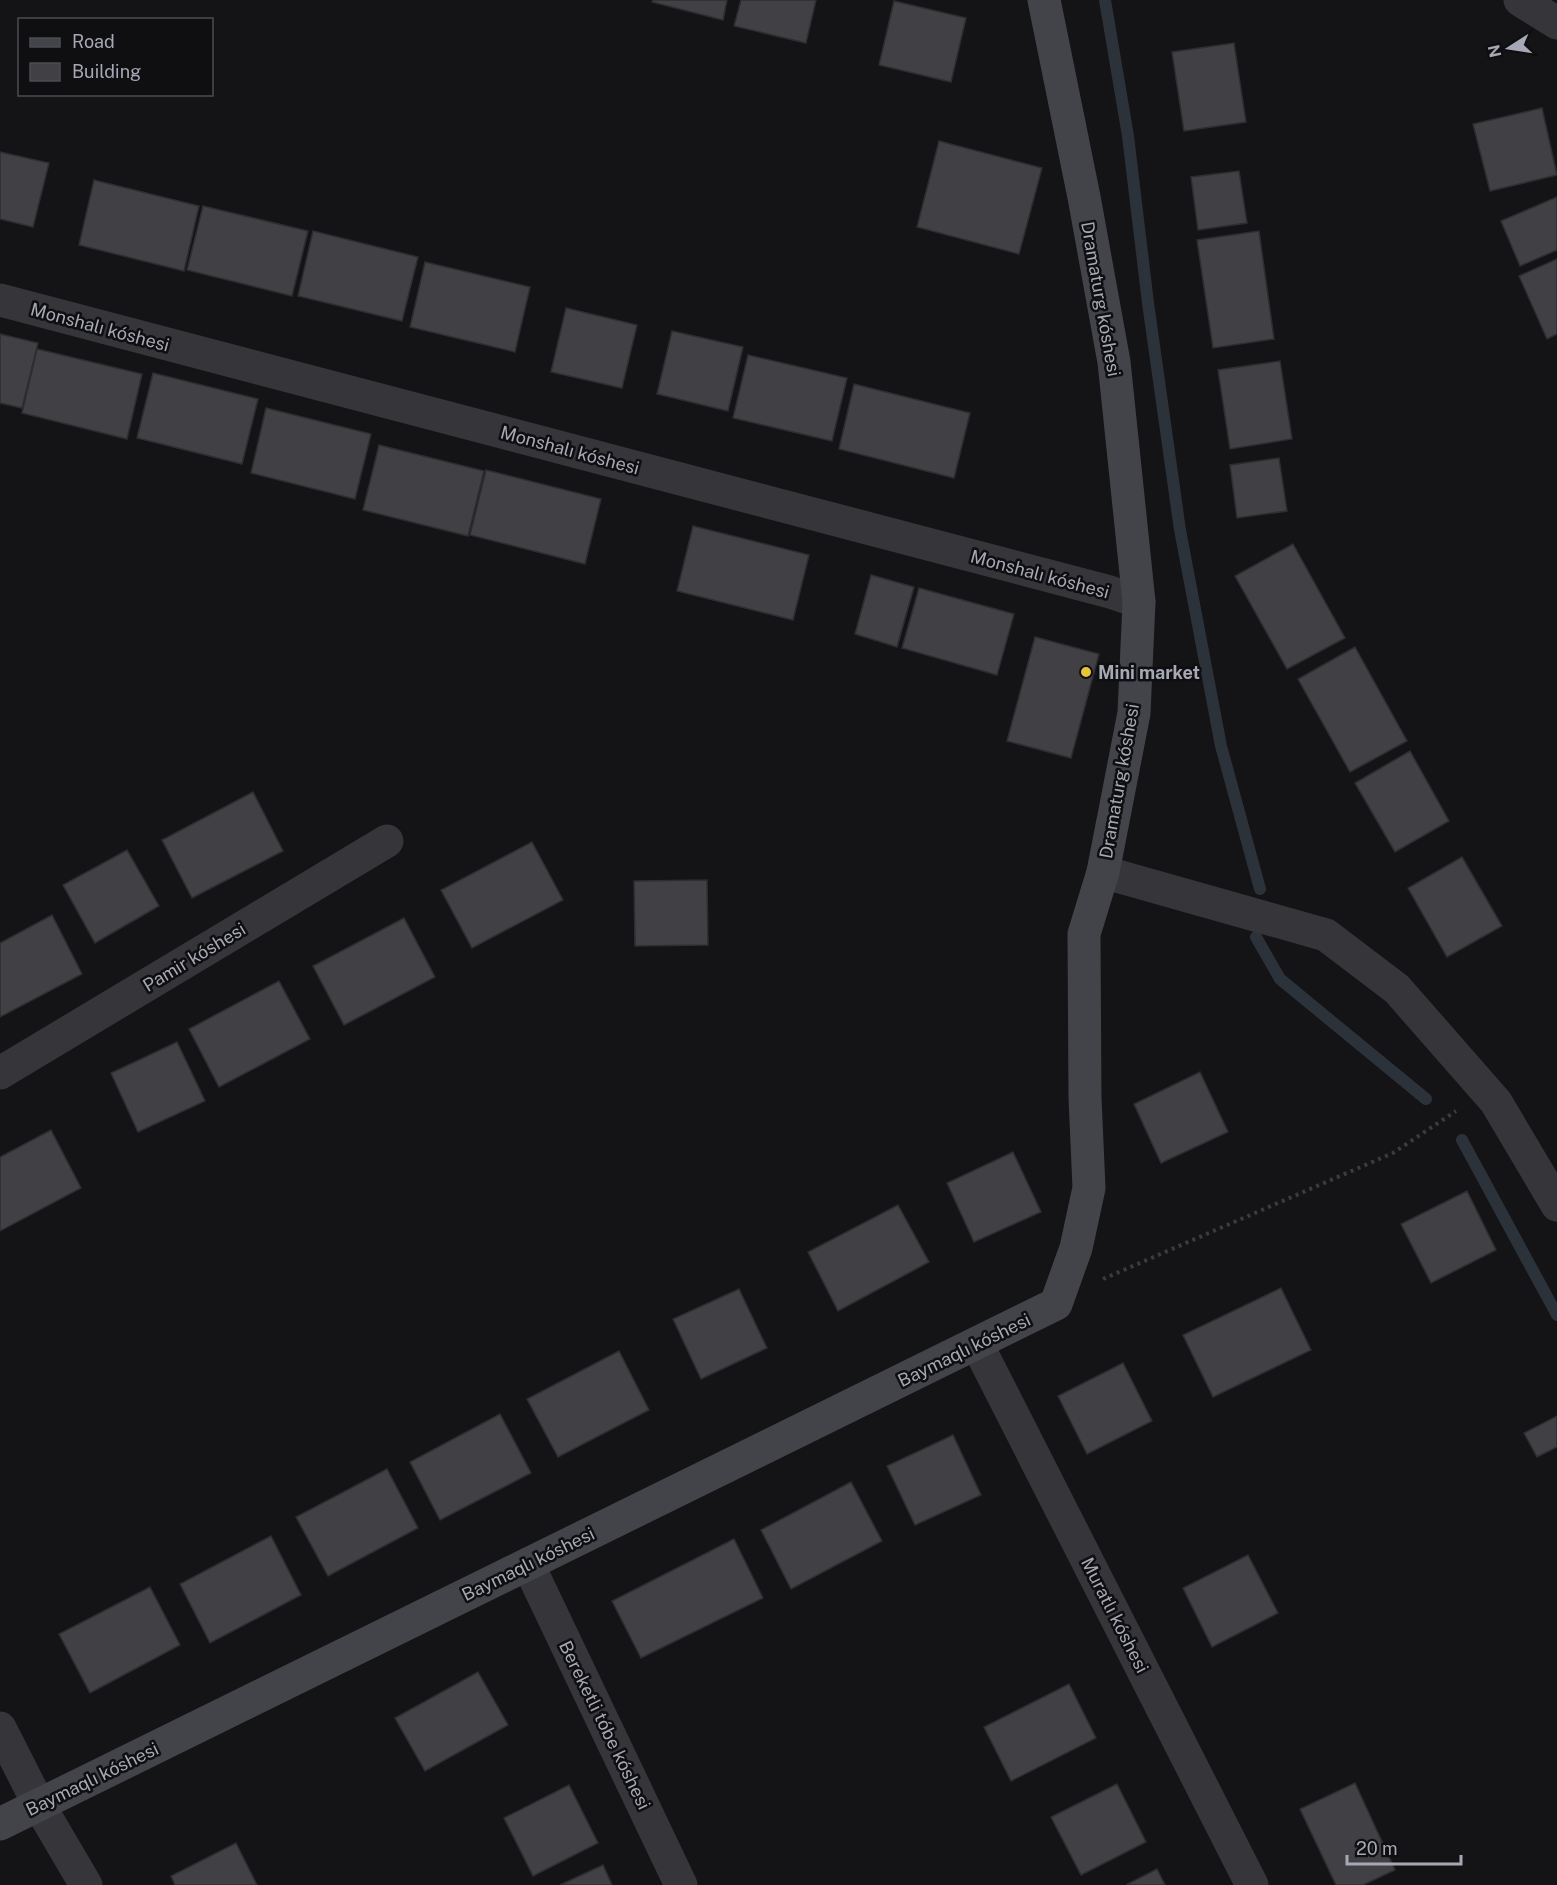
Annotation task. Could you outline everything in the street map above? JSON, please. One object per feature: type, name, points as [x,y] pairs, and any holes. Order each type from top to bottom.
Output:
[{"type":"street","name":"Dramaturg kóshesi","points":[[1044,0],[1084,197],[1114,362],[1139,602],[1134,712],[1103,872],[1326,935],[1397,989],[1487,1091],[1496,1102],[1557,1205]]},
{"type":"street","points":[[1520,0],[1557,23]]},
{"type":"street","name":"Monshalı kóshesi","points":[[0,300],[1099,589],[1139,602]]},
{"type":"street","name":"Pamir kóshesi","points":[[0,1072],[387,841]]},
{"type":"street","points":[[1056,1304],[1076,1248],[1089,1188],[1085,1098],[1084,934],[1103,872]]},
{"type":"street","name":"Baymaqlı kóshesi","points":[[0,1824],[1056,1304]]},
{"type":"street","name":"Muratlı kóshesi","points":[[977,1344],[1252,1885]]},
{"type":"street","name":"Bereketli tóbe kóshesi","points":[[528,1564],[681,1885]]},
{"type":"street","points":[[0,1728],[39,1805],[86,1885]]},
{"type":"path","points":[[1056,1304],[1108,1277],[1393,1154],[1487,1091]]},
{"type":"building","points":[[653,0],[727,0],[723,20],[652,2]]},
{"type":"building","points":[[741,0],[816,0],[806,43],[734,26]]},
{"type":"building","points":[[894,1],[966,18],[951,82],[879,65]]},
{"type":"building","points":[[1234,43],[1246,122],[1184,131],[1172,52]]},
{"type":"building","points":[[1542,108],[1557,175],[1490,191],[1473,124]]},
{"type":"building","points":[[939,141],[1042,168],[1019,254],[917,227]]},
{"type":"building","points":[[0,152],[49,163],[33,227],[0,219]]},
{"type":"building","points":[[1239,171],[1247,223],[1198,230],[1191,177]]},
{"type":"building","points":[[94,180],[199,206],[184,271],[79,245]]},
{"type":"building","points":[[1557,197],[1557,250],[1520,266],[1501,221]]},
{"type":"building","points":[[203,206],[308,231],[292,296],[187,270]]},
{"type":"building","points":[[313,231],[418,257],[402,321],[298,296]]},
{"type":"building","points":[[1259,231],[1274,339],[1213,348],[1197,240]]},
{"type":"building","points":[[1557,259],[1557,334],[1547,339],[1519,276]]},
{"type":"building","points":[[425,262],[530,287],[515,352],[410,327]]},
{"type":"building","points":[[566,308],[637,325],[622,388],[551,372]]},
{"type":"building","points":[[672,331],[743,347],[728,411],[657,394]]},
{"type":"building","points":[[0,334],[38,343],[22,408],[0,403]]},
{"type":"building","points":[[37,349],[142,374],[127,439],[22,413]]},
{"type":"building","points":[[748,355],[847,378],[832,441],[733,418]]},
{"type":"building","points":[[1280,361],[1292,439],[1230,449],[1218,370]]},
{"type":"building","points":[[153,373],[258,399],[242,464],[137,438]]},
{"type":"building","points":[[854,384],[970,413],[954,478],[839,449]]},
{"type":"building","points":[[266,408],[371,434],[355,499],[251,473]]},
{"type":"building","points":[[379,445],[484,471],[468,536],[363,510]]},
{"type":"building","points":[[1279,458],[1287,511],[1237,518],[1230,465]]},
{"type":"building","points":[[486,470],[601,499],[585,564],[470,535]]},
{"type":"building","points":[[693,526],[809,555],[793,620],[677,591]]},
{"type":"building","points":[[1293,544],[1345,638],[1287,669],[1235,576]]},
{"type":"building","points":[[871,575],[914,587],[897,647],[855,634]]},
{"type":"building","points":[[919,588],[1014,614],[997,675],[902,648]]},
{"type":"building","points":[[1035,637],[1099,654],[1071,758],[1007,741]]},
{"type":"building","points":[[1355,647],[1407,741],[1350,772],[1298,679]]},
{"type":"building","points":[[1410,751],[1449,821],[1395,852],[1355,783]]},
{"type":"building","points":[[253,792],[283,851],[192,898],[162,840]]},
{"type":"building","points":[[532,842],[563,900],[472,948],[441,890]]},
{"type":"building","points":[[127,850],[159,906],[95,943],[63,885]]},
{"type":"building","points":[[1462,857],[1502,926],[1447,957],[1408,888]]},
{"type":"building","points":[[707,880],[708,945],[635,946],[634,881]]},
{"type":"building","points":[[52,915],[82,974],[0,1017],[0,943]]},
{"type":"building","points":[[404,918],[435,977],[344,1025],[313,966]]},
{"type":"building","points":[[279,981],[310,1039],[219,1087],[189,1029]]},
{"type":"building","points":[[177,1042],[205,1101],[138,1132],[111,1073]]},
{"type":"building","points":[[1200,1072],[1228,1132],[1161,1163],[1134,1104]]},
{"type":"building","points":[[51,1130],[81,1188],[0,1231],[0,1157]]},
{"type":"building","points":[[1013,1152],[1041,1212],[974,1242],[947,1183]]},
{"type":"building","points":[[1467,1191],[1496,1250],[1431,1283],[1401,1224]]},
{"type":"building","points":[[898,1205],[929,1262],[838,1311],[808,1252]]},
{"type":"building","points":[[1281,1288],[1311,1350],[1213,1397],[1183,1335]]},
{"type":"building","points":[[739,1289],[767,1348],[701,1379],[673,1319]]},
{"type":"building","points":[[619,1351],[649,1410],[558,1457],[527,1399]]},
{"type":"building","points":[[1123,1363],[1152,1421],[1087,1454],[1058,1396]]},
{"type":"building","points":[[500,1414],[531,1473],[440,1520],[410,1462]]},
{"type":"building","points":[[1557,1416],[1557,1447],[1537,1457],[1524,1433]]},
{"type":"building","points":[[953,1435],[981,1495],[915,1525],[887,1466]]},
{"type":"building","points":[[387,1469],[418,1528],[328,1576],[296,1517]]},
{"type":"building","points":[[851,1482],[882,1541],[791,1589],[761,1530]]},
{"type":"building","points":[[271,1536],[301,1595],[210,1643],[180,1584]]},
{"type":"building","points":[[734,1539],[763,1598],[641,1658],[612,1601]]},
{"type":"building","points":[[1248,1555],[1278,1613],[1212,1647],[1183,1588]]},
{"type":"building","points":[[150,1587],[180,1645],[90,1693],[59,1634]]},
{"type":"building","points":[[478,1672],[508,1725],[425,1771],[395,1718]]},
{"type":"building","points":[[1069,1684],[1096,1738],[1011,1781],[984,1727]]},
{"type":"building","points":[[1355,1783],[1395,1870],[1363,1885],[1336,1885],[1300,1809]]},
{"type":"building","points":[[1117,1784],[1146,1842],[1081,1875],[1051,1817]]},
{"type":"building","points":[[569,1785],[598,1843],[533,1876],[504,1818]]},
{"type":"building","points":[[236,1843],[257,1885],[175,1885],[171,1876]]},
{"type":"building","points":[[603,1865],[612,1885],[560,1885]]},
{"type":"building","points":[[1157,1869],[1165,1885],[1126,1885]]},
{"type":"waterway","points":[[1105,0],[1128,136],[1148,303],[1180,530],[1221,746],[1260,889]]},
{"type":"waterway","points":[[1256,937],[1280,979],[1426,1099]]},
{"type":"waterway","points":[[1462,1140],[1557,1315]]},
{"type":"place","name":"Mini market","points":[[1086,672]]}]
